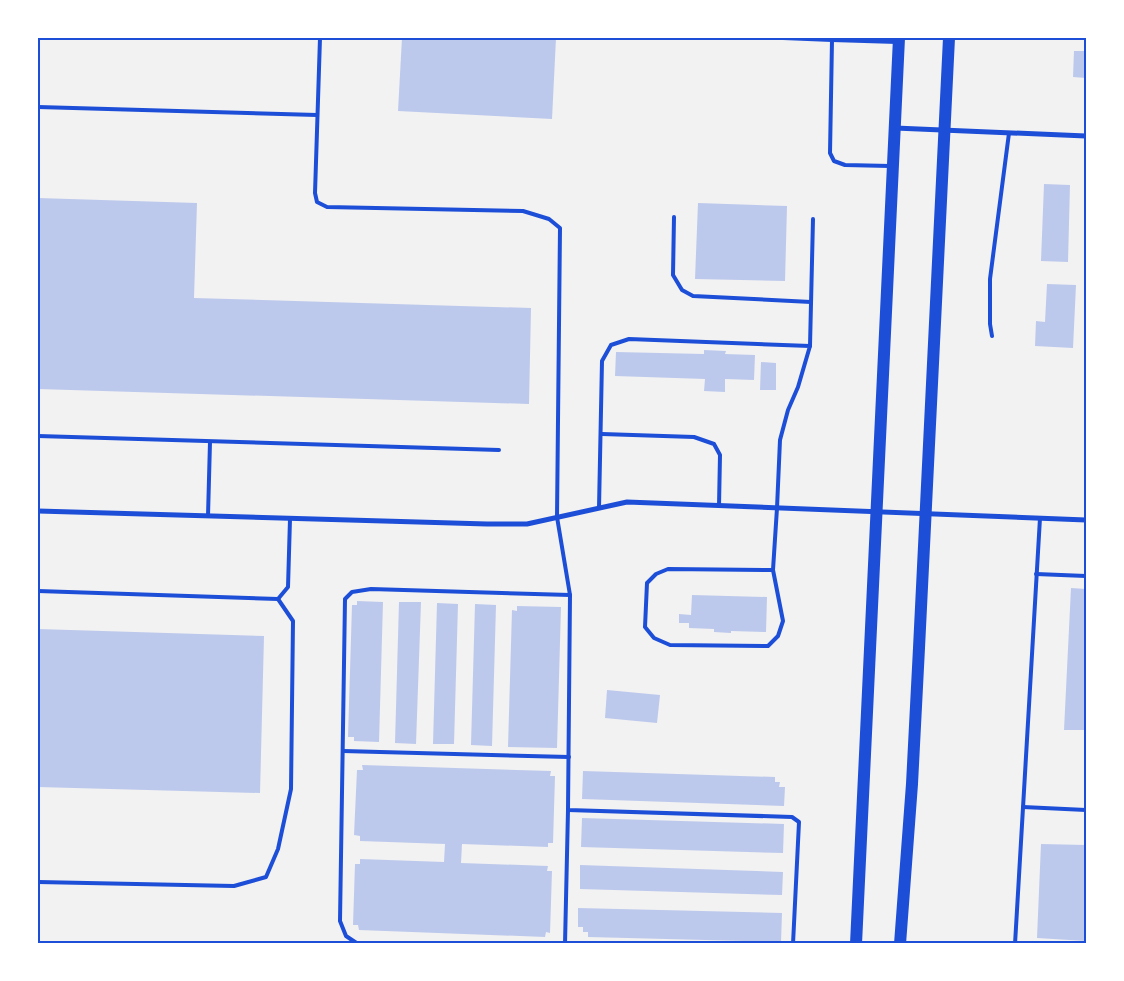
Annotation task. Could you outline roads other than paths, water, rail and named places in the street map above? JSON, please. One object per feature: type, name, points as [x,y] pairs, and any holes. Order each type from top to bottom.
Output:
[{"type":"main road","points":[[900,944],[912,784],[949,38]]},
{"type":"main road","points":[[856,944],[899,40]]},
{"type":"street","points":[[894,128],[1086,136]]},
{"type":"street","points":[[38,511],[526,524],[627,502],[1086,520]]},
{"type":"lane","points":[[320,38],[315,193],[317,202],[327,207],[523,211],[549,219],[560,228],[557,517],[570,595],[569,757],[564,944]]},
{"type":"lane","points":[[783,38],[899,40]]},
{"type":"lane","points":[[832,40],[830,153],[834,161],[845,165],[893,166]]},
{"type":"lane","points":[[38,107],[317,115]]},
{"type":"lane","points":[[992,336],[990,324],[990,279],[1009,133]]},
{"type":"lane","points":[[674,217],[673,275],[682,290],[693,296],[811,302]]},
{"type":"lane","points":[[773,570],[668,569],[656,574],[647,583],[645,627],[654,638],[670,645],[768,646],[778,636],[782,621],[773,570],[780,440],[810,346],[813,219]]},
{"type":"lane","points":[[600,508],[602,361],[611,345],[629,339],[810,346]]},
{"type":"lane","points":[[602,434],[694,438],[714,444],[720,455],[719,506]]},
{"type":"lane","points":[[38,436],[499,450]]},
{"type":"lane","points":[[208,516],[210,442]]},
{"type":"lane","points":[[1015,944],[1040,518]]},
{"type":"lane","points":[[278,599],[288,587],[290,519]]},
{"type":"lane","points":[[1036,574],[1086,576]]},
{"type":"lane","points":[[358,944],[346,936],[340,921],[345,598],[352,592],[371,589],[570,595]]},
{"type":"lane","points":[[38,591],[278,599]]},
{"type":"lane","points":[[38,882],[234,886],[266,877],[278,848],[291,789],[293,621],[278,599]]},
{"type":"lane","points":[[343,751],[569,757]]},
{"type":"lane","points":[[1023,806],[1086,810]]},
{"type":"lane","points":[[568,810],[792,817],[799,822],[793,944]]}]
